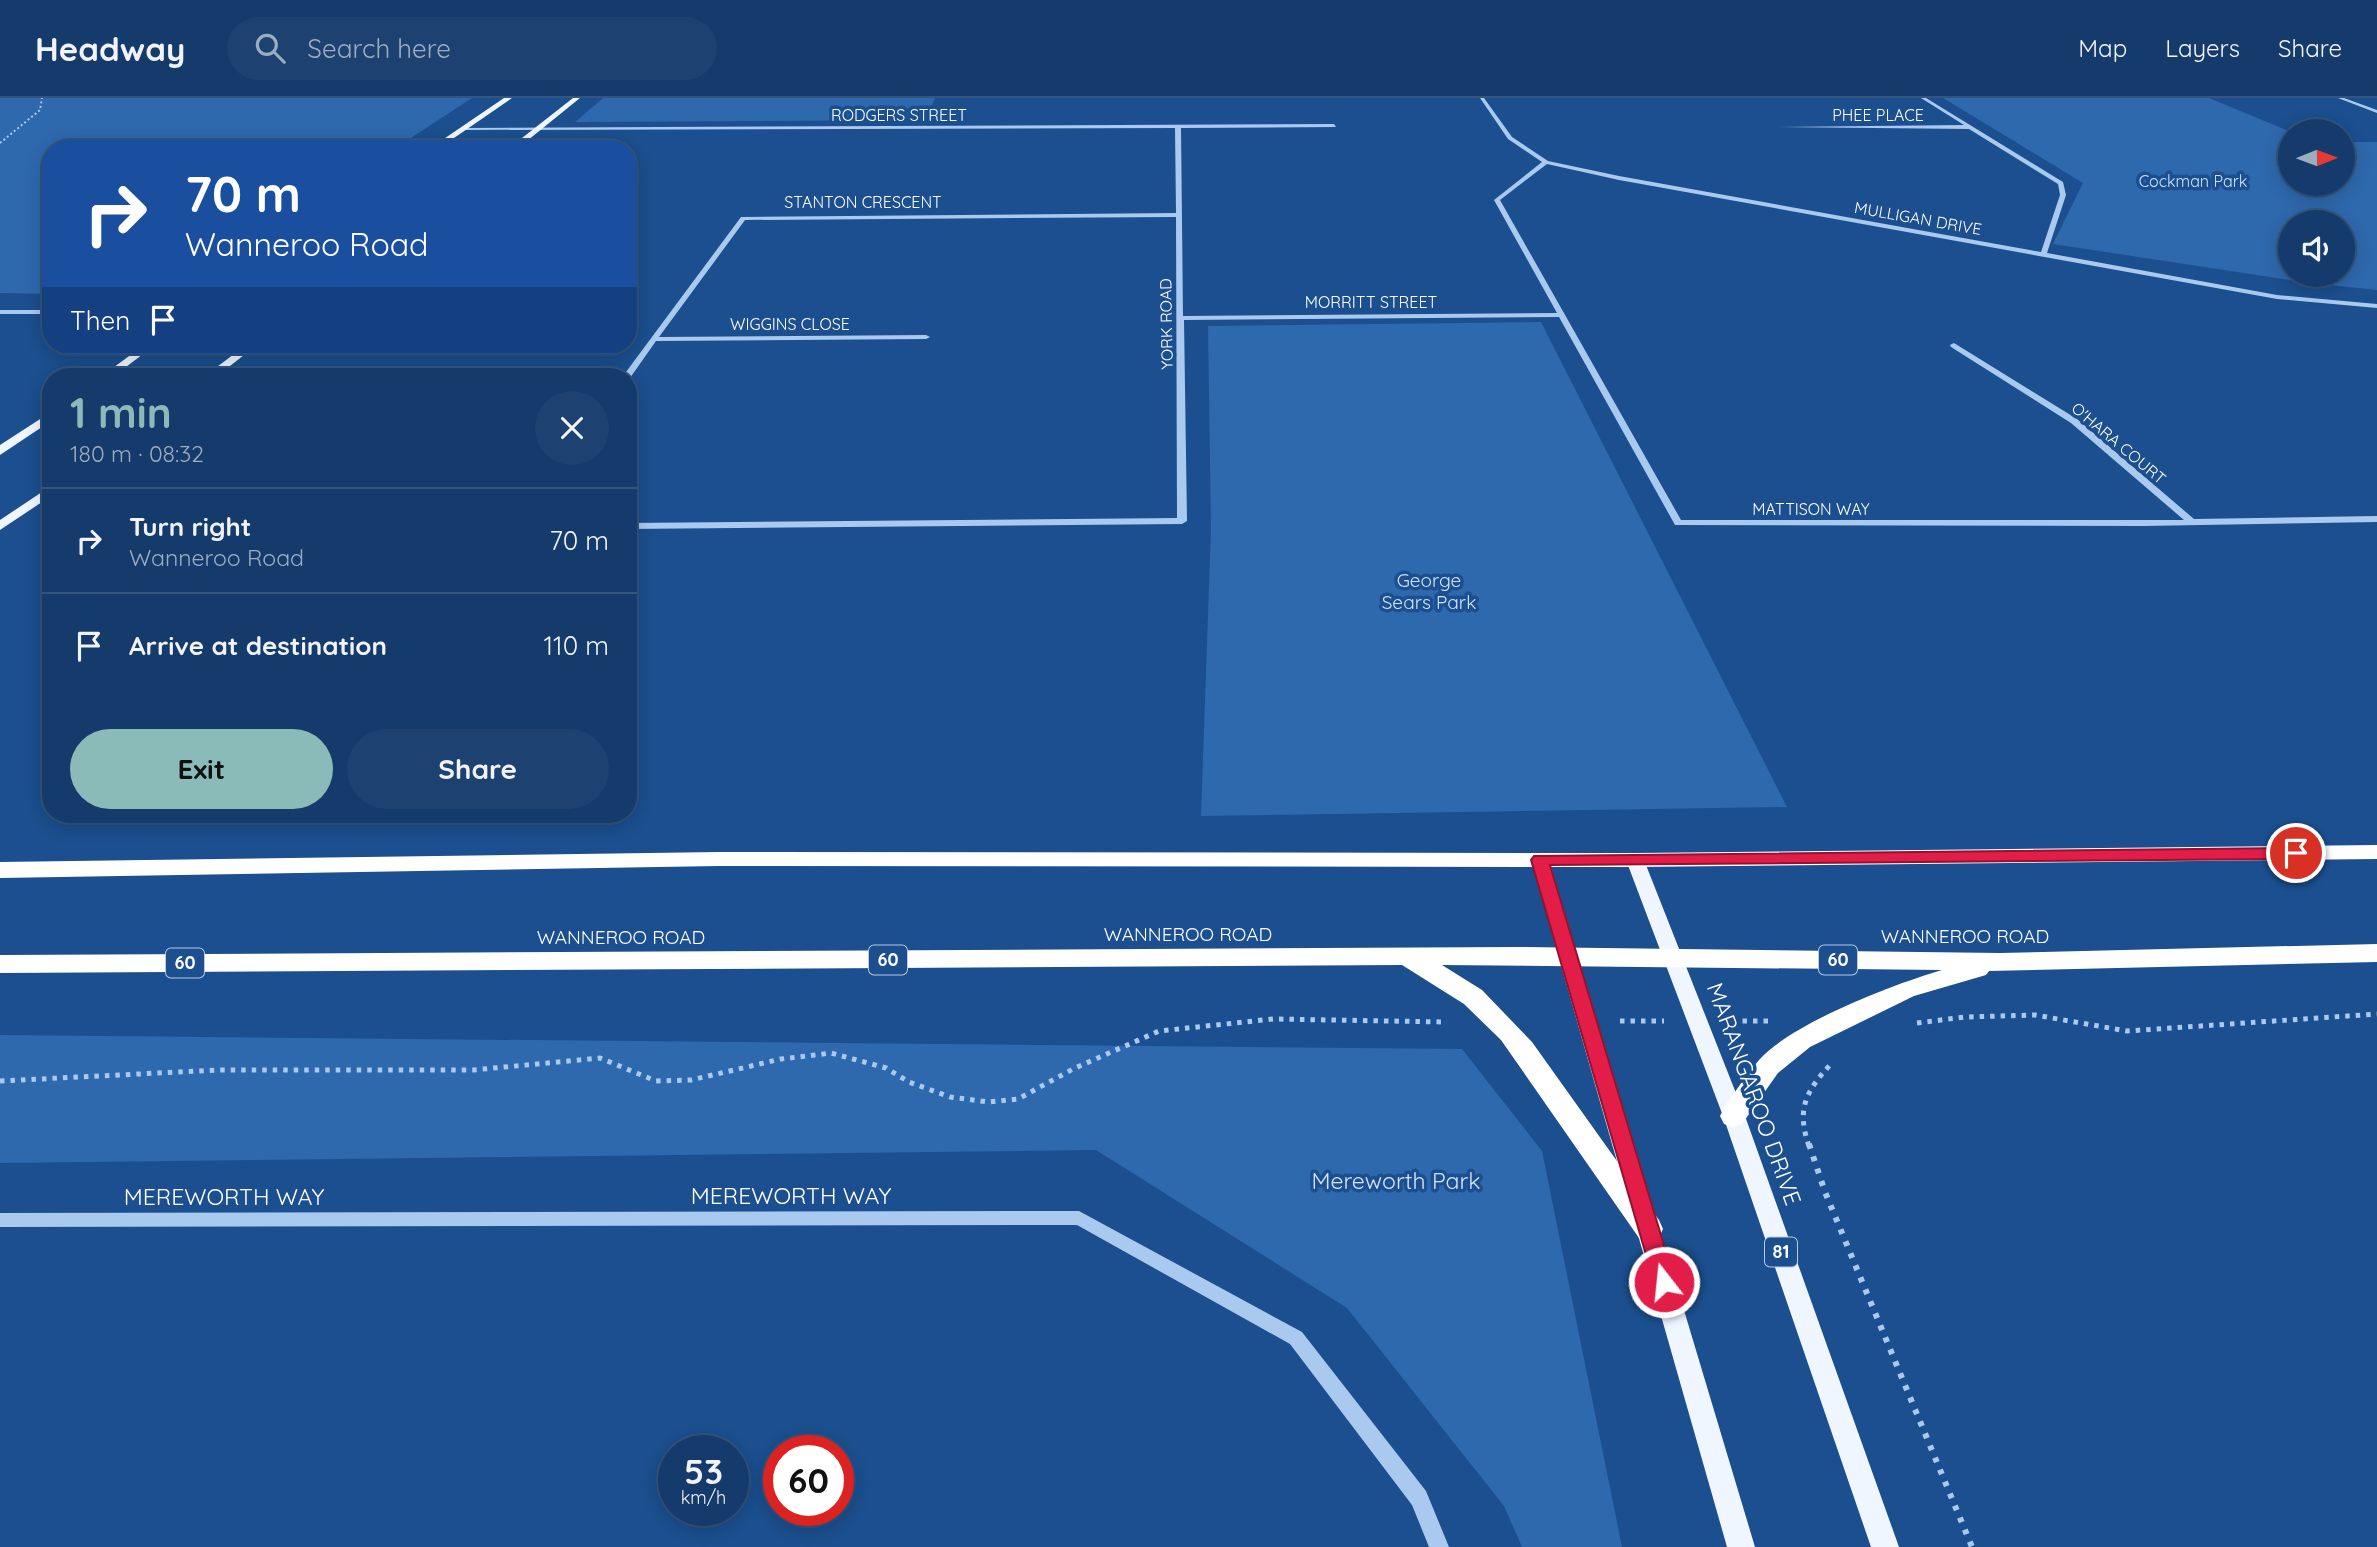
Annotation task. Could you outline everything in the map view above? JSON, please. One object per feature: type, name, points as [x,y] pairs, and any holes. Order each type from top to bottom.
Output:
[{"type":"highway","points":[[0,870],[719,859],[1635,860],[2377,852]]},
{"type":"highway","name":"WANNEROO ROAD","points":[[0,964],[1406,957],[2000,962],[2377,953]]},
{"type":"highway","points":[[1406,957],[1453,980],[1501,1021],[1649,1229]]},
{"type":"highway","points":[[1733,1116],[1769,1066],[1801,1041],[1907,989],[2000,962]]},
{"type":"main road","points":[[446,140],[509,98]]},
{"type":"main road","points":[[524,140],[577,98]]},
{"type":"main road","points":[[122,366],[124,354]]},
{"type":"main road","points":[[119,368],[138,354]]},
{"type":"main road","points":[[221,368],[240,354]]},
{"type":"main road","points":[[0,451],[42,421]]},
{"type":"main road","points":[[0,526],[42,496]]},
{"type":"main road","points":[[1540,860],[1741,1547]]},
{"type":"main road","name":"MARANGAROO DRIVE","points":[[1635,860],[1733,1116],[1885,1547]]},
{"type":"street","name":"MULLIGAN DRIVE","points":[[1482,98],[1510,138],[1546,162],[1619,178],[2277,297],[2377,306]]},
{"type":"street","points":[[1923,98],[2061,183],[2063,195],[2043,254]]},
{"type":"street","points":[[2340,98],[2377,112]]},
{"type":"street","name":"YORK ROAD","points":[[637,526],[1182,521],[1178,127]]},
{"type":"street","name":"RODGERS STREET","points":[[464,128],[1334,127]]},
{"type":"street","name":"PHEE PLACE","points":[[1782,127],[1974,127]]},
{"type":"street","name":"MATTISON WAY","points":[[1546,162],[1497,200],[1678,523],[2192,523],[2377,520]]},
{"type":"street","name":"STANTON CRESCENT","points":[[633,368],[743,218],[1179,215]]},
{"type":"street","points":[[0,312],[42,312]]},
{"type":"street","name":"MORRITT STREET","points":[[1180,318],[1561,315]]},
{"type":"street","name":"WIGGINS CLOSE","points":[[655,339],[926,337]]},
{"type":"street","name":"O'HARA COURT","points":[[1954,345],[2074,421],[2192,523]]},
{"type":"street","name":"MEREWORTH WAY","points":[[0,1220],[1079,1218],[1296,1338],[1419,1498],[1439,1547]]},
{"type":"path","points":[[0,143],[40,110],[42,98]]},
{"type":"path","points":[[1907,1024],[1965,1017],[2035,1015],[2127,1031],[2377,1014]]},
{"type":"path","points":[[0,1081],[218,1070],[473,1070],[600,1058],[656,1081],[691,1080],[781,1059],[831,1053],[886,1068],[909,1082],[950,1097],[989,1102],[1018,1100],[1073,1069],[1159,1031],[1273,1019],[1352,1022],[1501,1021]]},
{"type":"path","points":[[1842,1058],[1831,1064],[1811,1086],[1804,1104],[1804,1131],[1825,1192],[1972,1547]]},
{"type":"green space","points":[[0,98],[472,98],[408,140],[42,140],[42,294],[0,293]]},
{"type":"green space","points":[[603,98],[935,98],[925,120],[575,122]]},
{"type":"green space","name":"Cockman Park","points":[[1943,98],[2209,98],[2278,127],[2278,196],[2356,196],[2356,142],[2377,142],[2377,290],[2348,287],[2355,287],[2355,210],[2278,210],[2278,278],[2053,244],[2083,183]]},
{"type":"green space","name":"George Sears Park","points":[[1541,322],[1787,807],[1201,816],[1211,529],[1208,326]]},
{"type":"green space","name":"Mereworth Park","points":[[0,1035],[1462,1049],[1542,1151],[1622,1547],[1522,1547],[1504,1506],[1347,1308],[1096,1150],[0,1163]]},
{"type":"route","points":[[1664,1282],[1540,860],[2296,853]]}]
